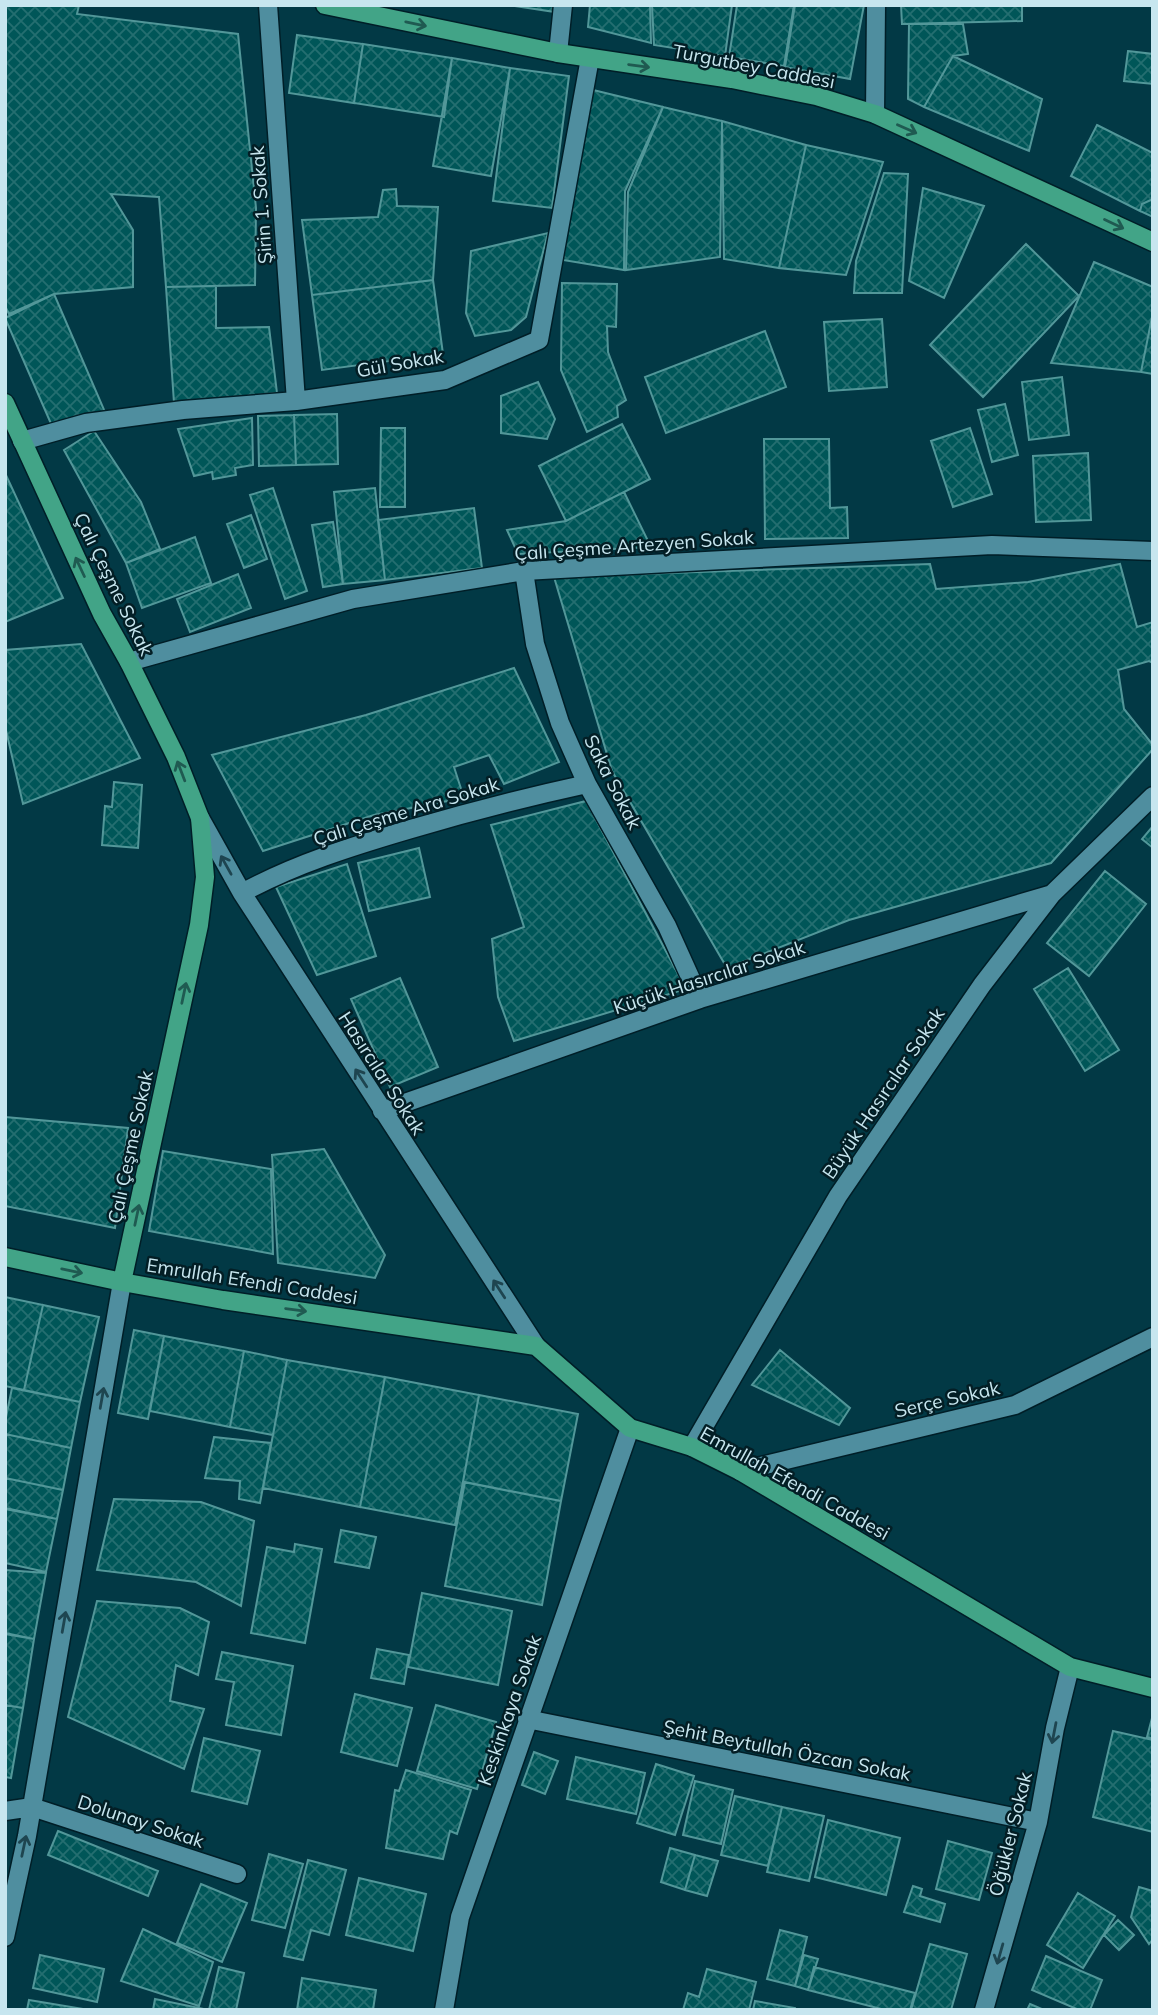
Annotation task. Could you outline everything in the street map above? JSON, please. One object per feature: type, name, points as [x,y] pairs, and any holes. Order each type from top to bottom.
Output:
[{"type":"main road","name":"Turgutbey Caddesi","points":[[325,5],[357,9],[558,53],[732,79],[816,96],[875,114],[1153,242]]},
{"type":"main road","name":"Çalı Çeşme Sokak","points":[[5,402],[102,614],[176,757],[200,818],[205,877],[199,925],[122,1282]]},
{"type":"main road","name":"Emrullah Efendi Caddesi","points":[[5,1257],[223,1300],[536,1346],[630,1428],[692,1447],[740,1471],[1070,1667],[1153,1688]]},
{"type":"street","name":"Şirin 1. Sokak","points":[[268,5],[296,401]]},
{"type":"street","points":[[558,53],[563,5]]},
{"type":"street","points":[[875,114],[876,5]]},
{"type":"street","name":"Gül Sokak","points":[[22,441],[86,423],[183,410],[296,401],[445,380],[539,340],[590,58]]},
{"type":"street","name":"Çalı Çeşme Artezyen Sokak","points":[[129,662],[353,599],[524,571],[992,545],[1153,551]]},
{"type":"street","name":"Saka Sokak","points":[[524,571],[535,644],[560,723],[587,784],[667,926],[700,999]]},
{"type":"street","name":"Çalı Çeşme Ara Sokak","points":[[242,893],[274,876],[370,841],[499,803],[587,784]]},
{"type":"street","name":"Büyük Hasırcılar Sokak","points":[[692,1447],[838,1196],[982,985],[1052,894],[1153,796]]},
{"type":"street","name":"Hasırcılar Sokak","points":[[200,818],[242,893],[536,1346]]},
{"type":"street","name":"Küçük Hasırcılar Sokak","points":[[382,1111],[700,999],[1052,894]]},
{"type":"street","name":"Çalı Çeşme Sokak","points":[[5,1937],[32,1807],[122,1282]]},
{"type":"street","name":"Serçe Sokak","points":[[740,1471],[1015,1405],[1153,1337]]},
{"type":"street","name":"Keskinkaya Sokak","points":[[444,2010],[460,1917],[630,1428]]},
{"type":"street","name":"Öğükler Sokak","points":[[984,2010],[1038,1822],[1055,1728],[1070,1667]]},
{"type":"street","name":"Şehit Beytullah Özcan Sokak","points":[[527,1719],[1038,1822]]},
{"type":"street","points":[[5,1811],[32,1807]]},
{"type":"street","name":"Dolunay Sokak","points":[[32,1807],[237,1874]]},
{"type":"building","points":[[5,5],[79,5],[77,14],[238,34],[256,208],[255,285],[166,287],[159,197],[111,194],[133,230],[133,287],[54,294],[9,314],[5,306]]},
{"type":"building","points":[[508,5],[556,5],[555,12]]},
{"type":"building","points":[[590,5],[650,5],[651,43],[588,27]]},
{"type":"building","points":[[652,5],[732,5],[725,56],[654,45]]},
{"type":"building","points":[[737,5],[794,5],[784,66],[729,57]]},
{"type":"building","points":[[795,5],[864,5],[850,79],[785,67]]},
{"type":"building","points":[[901,5],[1022,5],[1022,21],[902,24]]},
{"type":"building","points":[[909,24],[963,24],[968,54],[953,56],[924,107],[908,99]]},
{"type":"building","points":[[297,35],[363,44],[354,103],[289,93]]},
{"type":"building","points":[[363,44],[452,58],[444,117],[354,103]]},
{"type":"building","points":[[1128,51],[1153,54],[1153,84],[1124,81]]},
{"type":"building","points":[[953,56],[1042,99],[1029,151],[924,107]]},
{"type":"building","points":[[452,58],[510,68],[491,176],[433,166]]},
{"type":"building","points":[[510,68],[569,76],[552,208],[493,201]]},
{"type":"building","points":[[589,89],[663,107],[625,191],[624,270],[563,260]]},
{"type":"building","points":[[663,107],[722,121],[720,257],[626,270],[628,192]]},
{"type":"building","points":[[722,121],[806,145],[779,268],[724,259]]},
{"type":"building","points":[[1097,125],[1153,153],[1153,199],[1142,204],[1140,211],[1071,176]]},
{"type":"building","points":[[806,145],[883,162],[846,275],[779,268]]},
{"type":"building","points":[[884,173],[908,174],[902,293],[854,293],[856,261]]},
{"type":"building","points":[[923,188],[984,206],[944,298],[909,281]]},
{"type":"building","points":[[396,189],[397,206],[438,207],[433,280],[312,295],[302,220],[378,217],[383,190]]},
{"type":"building","points":[[1153,199],[1153,217],[1140,211],[1142,204]]},
{"type":"building","points":[[548,233],[526,317],[511,330],[475,336],[466,313],[471,251]]},
{"type":"building","points":[[1026,244],[1079,296],[983,397],[930,345]]},
{"type":"building","points":[[1094,262],[1153,287],[1153,312],[1141,372],[1051,363]]},
{"type":"building","points":[[433,280],[443,354],[322,370],[312,295]]},
{"type":"building","points":[[562,283],[617,284],[616,327],[607,326],[608,352],[626,400],[617,406],[618,417],[587,432],[561,370]]},
{"type":"building","points":[[216,286],[216,328],[269,327],[277,393],[174,403],[166,287]]},
{"type":"building","points":[[54,294],[105,412],[52,426],[5,318]]},
{"type":"building","points":[[1153,312],[1153,374],[1141,372]]},
{"type":"building","points":[[882,319],[887,387],[829,391],[824,322]]},
{"type":"building","points":[[765,331],[786,387],[666,433],[645,377]]},
{"type":"building","points":[[1062,377],[1069,435],[1029,440],[1022,382]]},
{"type":"building","points":[[538,382],[555,419],[547,439],[501,433],[501,396]]},
{"type":"building","points":[[1005,404],[1018,455],[992,462],[978,410]]},
{"type":"building","points":[[337,414],[338,464],[296,465],[294,415]]},
{"type":"building","points":[[294,415],[296,465],[259,466],[258,416]]},
{"type":"building","points":[[252,418],[253,465],[235,468],[236,475],[213,479],[212,472],[194,476],[178,429]]},
{"type":"building","points":[[622,424],[650,479],[566,521],[539,466]]},
{"type":"building","points":[[381,428],[405,428],[405,507],[380,507]]},
{"type":"building","points":[[970,428],[992,494],[953,507],[931,441]]},
{"type":"building","points":[[94,431],[141,502],[160,549],[126,563],[64,450]]},
{"type":"building","points":[[764,439],[829,439],[830,508],[847,507],[848,538],[765,539]]},
{"type":"building","points":[[1088,453],[1091,520],[1036,522],[1033,456]]},
{"type":"building","points":[[5,473],[63,598],[5,622]]},
{"type":"building","points":[[273,488],[307,591],[285,599],[250,495]]},
{"type":"building","points":[[375,488],[385,580],[343,584],[334,492]]},
{"type":"building","points":[[624,492],[651,547],[518,554],[507,530],[566,521]]},
{"type":"building","points":[[474,508],[482,568],[385,580],[378,520]]},
{"type":"building","points":[[251,515],[267,559],[244,568],[227,524]]},
{"type":"building","points":[[333,522],[343,584],[323,587],[312,525]]},
{"type":"building","points":[[195,537],[211,583],[142,608],[126,563]]},
{"type":"building","points":[[930,564],[936,589],[1028,582],[1120,564],[1137,627],[1153,622],[1153,663],[1149,661],[1118,670],[1124,709],[1153,745],[1153,749],[1051,863],[849,920],[727,968],[612,771],[554,577]]},
{"type":"building","points":[[238,574],[251,608],[190,632],[177,599]]},
{"type":"building","points":[[81,644],[140,758],[23,804],[5,726],[5,650]]},
{"type":"building","points":[[514,668],[559,762],[504,784],[489,755],[454,767],[464,798],[374,815],[263,851],[212,755],[366,715]]},
{"type":"building","points":[[114,782],[142,785],[138,848],[102,845],[105,806],[112,807]]},
{"type":"building","points":[[586,801],[686,989],[514,1041],[498,997],[492,939],[524,927],[491,825]]},
{"type":"building","points":[[1153,826],[1153,848],[1142,839]]},
{"type":"building","points":[[419,848],[430,897],[369,911],[358,863]]},
{"type":"building","points":[[347,864],[376,956],[317,975],[276,887]]},
{"type":"building","points":[[1105,871],[1146,904],[1089,976],[1047,943]]},
{"type":"building","points":[[1068,968],[1119,1050],[1085,1071],[1034,989]]},
{"type":"building","points":[[400,978],[438,1067],[390,1087],[351,999]]},
{"type":"building","points":[[5,1117],[128,1128],[115,1228],[5,1206]]},
{"type":"building","points":[[324,1149],[385,1255],[375,1278],[278,1263],[272,1155]]},
{"type":"building","points":[[163,1151],[271,1169],[273,1254],[149,1231]]},
{"type":"building","points":[[5,1297],[43,1305],[24,1390],[5,1386]]},
{"type":"building","points":[[43,1305],[99,1317],[80,1402],[24,1390]]},
{"type":"building","points":[[134,1330],[164,1336],[148,1419],[118,1413]]},
{"type":"building","points":[[164,1336],[244,1351],[230,1427],[150,1411]]},
{"type":"building","points":[[780,1350],[850,1408],[839,1425],[752,1385]]},
{"type":"building","points":[[244,1351],[287,1360],[273,1435],[230,1427]]},
{"type":"building","points":[[287,1360],[385,1377],[360,1507],[263,1488]]},
{"type":"building","points":[[385,1377],[479,1395],[455,1525],[360,1507]]},
{"type":"building","points":[[12,1388],[80,1402],[71,1448],[5,1434]]},
{"type":"building","points":[[479,1395],[578,1414],[561,1501],[463,1482]]},
{"type":"building","points":[[5,1434],[71,1448],[63,1490],[5,1478]]},
{"type":"building","points":[[214,1437],[271,1443],[260,1503],[239,1499],[240,1481],[205,1478]]},
{"type":"building","points":[[5,1478],[63,1490],[57,1519],[5,1508]]},
{"type":"building","points":[[465,1482],[561,1501],[542,1605],[445,1586]]},
{"type":"building","points":[[114,1499],[201,1502],[254,1521],[241,1606],[196,1582],[97,1570]]},
{"type":"building","points":[[5,1509],[57,1519],[46,1572],[5,1563]]},
{"type":"building","points":[[341,1530],[376,1537],[369,1568],[335,1562]]},
{"type":"building","points":[[295,1544],[322,1549],[305,1643],[251,1633],[267,1547],[294,1552]]},
{"type":"building","points":[[5,1570],[46,1573],[34,1639],[5,1633]]},
{"type":"building","points":[[422,1593],[512,1611],[498,1685],[408,1667]]},
{"type":"building","points":[[97,1601],[180,1608],[209,1622],[198,1675],[176,1665],[170,1701],[204,1709],[184,1769],[68,1717]]},
{"type":"building","points":[[5,1634],[34,1639],[23,1708],[5,1705]]},
{"type":"building","points":[[377,1649],[409,1655],[404,1684],[371,1678]]},
{"type":"building","points":[[222,1652],[293,1666],[281,1735],[226,1725],[234,1682],[216,1679]]},
{"type":"building","points":[[355,1694],[412,1708],[397,1766],[341,1752]]},
{"type":"building","points":[[5,1705],[23,1708],[11,1778],[5,1777]]},
{"type":"building","points":[[436,1705],[496,1722],[477,1789],[417,1771]]},
{"type":"building","points":[[1153,1718],[1153,1739],[1147,1737]]},
{"type":"building","points":[[1113,1731],[1153,1740],[1153,1832],[1093,1817]]},
{"type":"building","points":[[204,1738],[260,1751],[247,1804],[192,1791]]},
{"type":"building","points":[[534,1752],[558,1761],[545,1794],[522,1785]]},
{"type":"building","points":[[576,1757],[645,1773],[636,1814],[567,1799]]},
{"type":"building","points":[[656,1764],[694,1776],[675,1835],[637,1823]]},
{"type":"building","points":[[406,1770],[471,1790],[457,1834],[450,1831],[443,1859],[386,1848],[395,1790],[399,1791]]},
{"type":"building","points":[[695,1781],[733,1790],[721,1844],[683,1835]]},
{"type":"building","points":[[735,1796],[782,1807],[768,1866],[721,1855]]},
{"type":"building","points":[[782,1807],[824,1816],[809,1881],[767,1872]]},
{"type":"building","points":[[828,1820],[900,1838],[886,1895],[815,1877]]},
{"type":"building","points":[[58,1831],[158,1871],[148,1896],[48,1855]]},
{"type":"building","points":[[948,1841],[992,1853],[979,1900],[936,1889]]},
{"type":"building","points":[[670,1848],[695,1855],[685,1890],[661,1882]]},
{"type":"building","points":[[269,1854],[303,1864],[285,1928],[252,1920]]},
{"type":"building","points":[[695,1855],[718,1861],[707,1896],[685,1890]]},
{"type":"building","points":[[308,1860],[346,1870],[329,1935],[311,1930],[303,1960],[284,1956]]},
{"type":"building","points":[[359,1878],[426,1894],[413,1951],[346,1935]]},
{"type":"building","points":[[201,1884],[247,1903],[222,1962],[177,1943]]},
{"type":"building","points":[[913,1886],[922,1889],[920,1896],[945,1904],[940,1922],[904,1912]]},
{"type":"building","points":[[1139,1887],[1153,1891],[1153,1939],[1149,1944],[1131,1917]]},
{"type":"building","points":[[1078,1893],[1115,1916],[1083,1968],[1047,1945]]},
{"type":"building","points":[[1118,1920],[1134,1935],[1119,1950],[1104,1935]]},
{"type":"building","points":[[143,1929],[213,1962],[199,2006],[121,1981]]},
{"type":"building","points":[[780,1930],[807,1937],[795,1986],[767,1979]]},
{"type":"building","points":[[930,1944],[967,1954],[951,2010],[911,2010]]},
{"type":"building","points":[[40,1955],[104,1969],[97,2002],[33,1988]]},
{"type":"building","points":[[804,1955],[818,1959],[808,1990],[795,1986]]},
{"type":"building","points":[[1046,1956],[1102,1980],[1090,2010],[1079,2010],[1032,1990]]},
{"type":"building","points":[[219,1967],[244,1973],[236,2010],[209,2010]]},
{"type":"building","points":[[814,1967],[915,1993],[910,2010],[885,2010],[808,1990]]},
{"type":"building","points":[[707,1969],[756,1982],[749,2010],[683,2010],[688,1993],[699,1997]]},
{"type":"building","points":[[302,1978],[376,1990],[373,2010],[297,2010]]},
{"type":"building","points":[[155,1999],[204,2009],[204,2010],[153,2010]]},
{"type":"building","points":[[29,2000],[89,2010],[27,2010]]},
{"type":"building","points":[[755,2001],[795,2008],[795,2010],[753,2010]]},
{"type":"building","points":[[1030,2004],[1044,2010],[1027,2010]]}]
